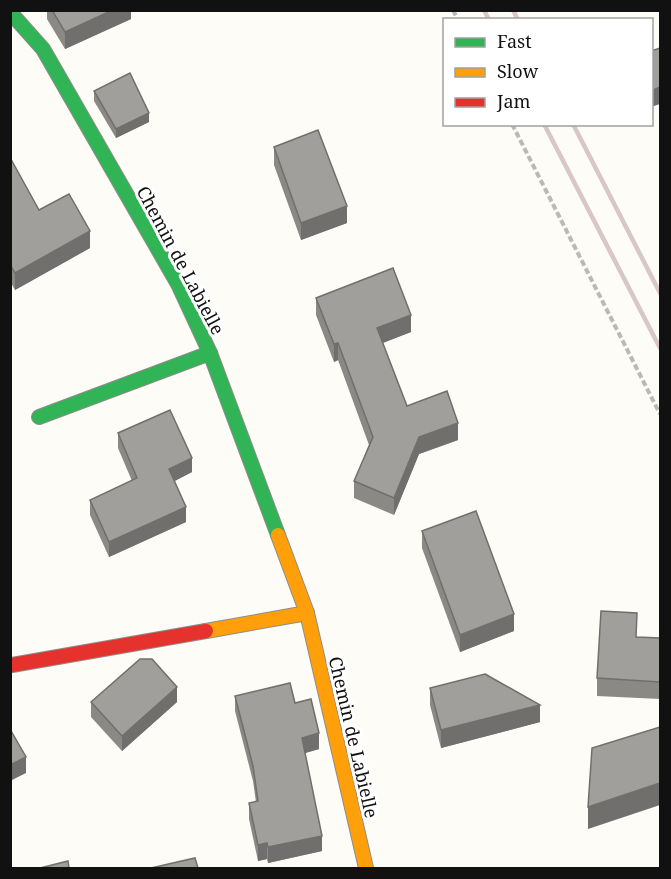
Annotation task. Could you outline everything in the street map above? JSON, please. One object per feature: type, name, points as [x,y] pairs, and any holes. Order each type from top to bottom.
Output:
[{"type":"street","name":"Chemin de Labielle","points":[[10,12],[43,49],[178,284],[210,353],[307,613],[366,868]]},
{"type":"street","points":[[39,417],[210,353]]},
{"type":"street","points":[[12,665],[307,613]]},
{"type":"path","points":[[513,126],[660,414]]},
{"type":"building","points":[[52,10],[113,10],[65,32]]},
{"type":"building","points":[[660,48],[660,87],[653,90],[653,50]]},
{"type":"building","points":[[130,73],[149,113],[116,129],[94,91]]},
{"type":"building","points":[[318,130],[347,206],[301,223],[274,147]]},
{"type":"building","points":[[12,161],[39,210],[69,194],[90,231],[15,273],[10,264],[10,162]]},
{"type":"building","points":[[393,268],[411,315],[377,328],[407,406],[447,391],[458,423],[419,437],[394,498],[354,481],[373,437],[338,343],[334,344],[316,298]]},
{"type":"building","points":[[170,410],[192,458],[169,469],[186,507],[109,542],[90,500],[137,478],[118,433]]},
{"type":"building","points":[[476,511],[514,614],[460,635],[422,531]]},
{"type":"building","points":[[601,611],[637,613],[636,637],[660,638],[660,682],[597,678]]},
{"type":"building","points":[[140,659],[152,659],[177,687],[122,736],[91,702]]},
{"type":"building","points":[[485,674],[540,705],[441,730],[430,688]]},
{"type":"building","points":[[290,683],[295,703],[311,699],[319,733],[302,738],[322,836],[268,847],[267,843],[258,845],[249,803],[258,801],[253,766],[235,696]]},
{"type":"building","points":[[660,727],[660,783],[588,807],[592,748]]},
{"type":"building","points":[[10,729],[26,757],[10,765]]},
{"type":"building","points":[[195,858],[198,868],[151,868]]},
{"type":"building","points":[[68,861],[69,868],[40,868]]},
{"type":"railway","points":[[484,10],[488,18]]},
{"type":"railway","points":[[513,10],[517,18]]},
{"type":"railway","points":[[545,126],[660,348]]},
{"type":"railway","points":[[574,126],[660,293]]},
{"type":"traffic: fast","points":[[10,12],[43,49],[178,284],[210,353],[278,535]]},
{"type":"traffic: fast","points":[[39,417],[210,353]]},
{"type":"traffic: slow","points":[[278,535],[307,613],[366,868]]},
{"type":"traffic: slow","points":[[206,631],[307,613]]},
{"type":"traffic: jam","points":[[12,665],[206,631]]}]
